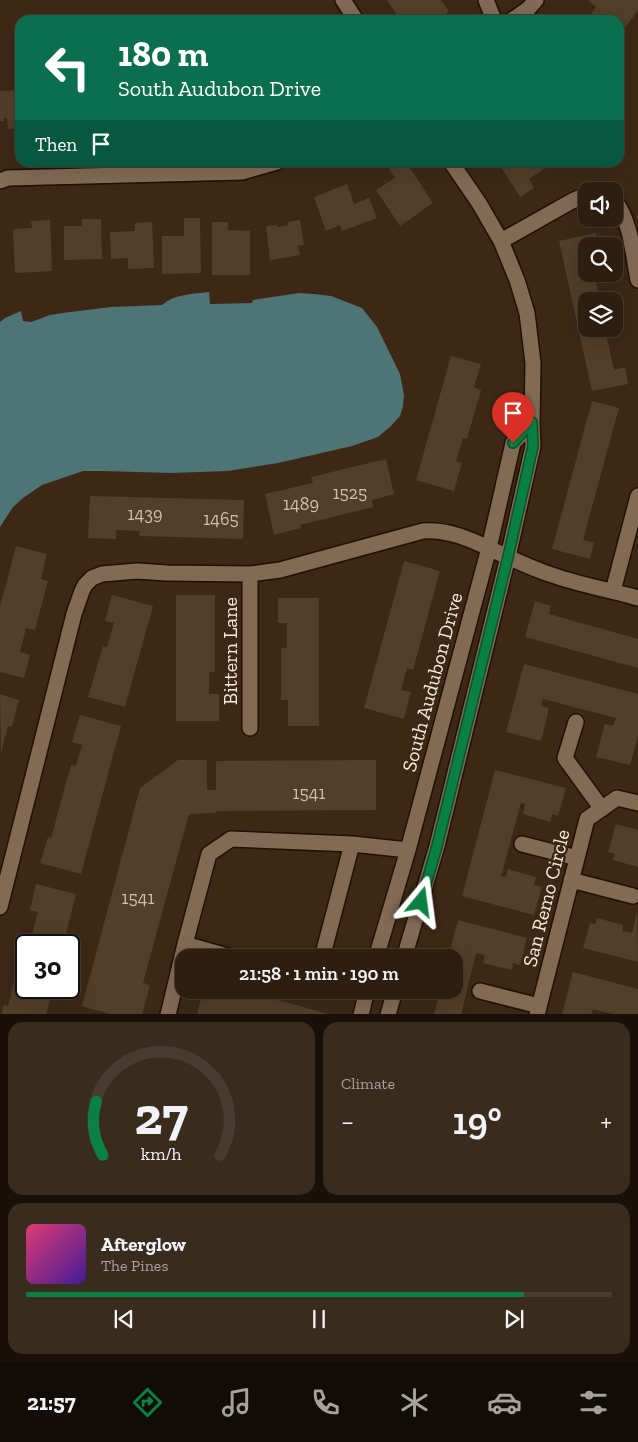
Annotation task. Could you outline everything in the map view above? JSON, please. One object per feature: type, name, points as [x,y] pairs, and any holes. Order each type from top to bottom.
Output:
[{"type":"street","points":[[343,0],[353,15]]},
{"type":"street","points":[[486,0],[492,15]]},
{"type":"street","points":[[519,15],[536,0]]},
{"type":"street","points":[[0,181],[8,178],[242,172],[259,167]]},
{"type":"street","name":"South Audubon Drive","points":[[407,949],[437,846],[508,557],[533,446],[533,363],[527,313],[518,280],[501,241],[454,167]]},
{"type":"street","points":[[501,241],[578,198]]},
{"type":"street","points":[[623,213],[638,280]]},
{"type":"street","name":"South Audubon Drive","points":[[379,949],[408,850],[489,548],[513,443],[532,422]]},
{"type":"street","points":[[612,591],[638,496]]},
{"type":"street","points":[[0,907],[74,614],[85,585],[92,578],[102,574],[137,571],[250,574],[287,568],[422,531],[440,531],[470,539],[555,576],[638,598]]},
{"type":"street","name":"Bittern Lane","points":[[250,574],[250,728]]},
{"type":"street","points":[[576,722],[565,758],[602,809]]},
{"type":"street","name":"San Remo Circle","points":[[538,1010],[587,819],[617,798],[638,803]]},
{"type":"street","points":[[168,1014],[209,854],[230,839],[352,844],[408,850]]},
{"type":"street","points":[[324,949],[352,844]]},
{"type":"street","points":[[522,844],[577,858]]},
{"type":"street","points":[[571,880],[633,896]]},
{"type":"street","points":[[186,944],[203,949]]},
{"type":"street","points":[[480,991],[538,1010]]},
{"type":"street","points":[[361,1014],[365,999]]},
{"type":"street","points":[[388,1014],[392,999]]},
{"type":"water","points":[[209,292],[210,304],[252,303],[253,300],[299,293],[331,296],[362,308],[377,327],[400,374],[404,395],[400,416],[378,437],[352,446],[278,463],[228,471],[170,473],[83,471],[42,485],[13,507],[0,527],[0,322],[21,311],[23,321],[31,322],[50,315],[70,312],[111,307],[162,305],[178,297]]},
{"type":"building","points":[[387,0],[441,0],[449,12],[444,15],[397,15]]},
{"type":"building","points":[[588,0],[638,0],[638,10],[624,29],[624,15],[590,15],[596,7]]},
{"type":"building","points":[[15,90],[15,128],[8,129],[7,118],[4,118],[4,121],[0,121],[0,91]]},
{"type":"building","points":[[388,167],[409,167],[433,203],[400,226],[376,190],[395,178]]},
{"type":"building","points":[[501,167],[547,167],[529,179],[534,188],[520,197]]},
{"type":"building","points":[[347,184],[354,204],[369,198],[377,218],[342,231],[340,225],[326,231],[314,197]]},
{"type":"building","points":[[184,218],[200,218],[201,273],[162,274],[162,236],[184,236]]},
{"type":"building","points":[[82,219],[101,219],[102,259],[64,260],[64,226],[82,226]]},
{"type":"building","points":[[50,220],[52,271],[15,273],[13,229],[32,228],[31,221]]},
{"type":"building","points":[[300,220],[304,245],[298,246],[300,255],[270,260],[266,226],[277,225],[278,227],[288,225],[288,222]]},
{"type":"building","points":[[152,222],[154,268],[128,269],[128,258],[111,259],[110,232],[135,231],[135,223]]},
{"type":"building","points":[[212,222],[228,222],[228,230],[250,231],[250,275],[212,275]]},
{"type":"building","points":[[596,233],[597,237],[578,237],[578,282],[596,282],[598,292],[578,292],[578,327],[559,241]]},
{"type":"building","points":[[580,337],[607,337],[614,370],[625,367],[628,384],[592,391]]},
{"type":"building","points":[[451,356],[481,364],[474,387],[481,390],[467,439],[463,438],[456,461],[462,463],[454,491],[416,480]]},
{"type":"building","points":[[592,401],[619,408],[583,540],[594,543],[590,559],[552,549]]},
{"type":"building","points":[[386,459],[394,494],[372,500],[373,507],[300,525],[301,528],[274,535],[265,494],[313,483],[311,477]]},
{"type":"building","points":[[90,496],[244,500],[243,539],[139,536],[140,531],[116,530],[116,539],[88,538]]},
{"type":"building","points":[[16,546],[47,554],[41,579],[48,581],[35,630],[26,628],[20,652],[30,655],[24,678],[0,672],[0,607]]},
{"type":"building","points":[[404,561],[440,571],[413,670],[407,668],[401,690],[411,692],[404,719],[364,708]]},
{"type":"building","points":[[112,595],[153,606],[125,707],[88,697],[103,646],[107,647],[114,623],[105,621]]},
{"type":"building","points":[[176,595],[215,595],[215,672],[209,672],[209,694],[219,694],[219,721],[176,721]]},
{"type":"building","points":[[278,598],[319,598],[319,726],[288,726],[288,700],[281,700],[281,648],[287,648],[287,623],[278,623]]},
{"type":"building","points":[[535,601],[551,606],[549,614],[638,639],[638,668],[525,637]]},
{"type":"building","points":[[524,664],[638,694],[638,736],[630,765],[596,757],[605,724],[613,726],[616,718],[543,699],[541,706],[549,708],[541,741],[506,732]]},
{"type":"building","points":[[0,694],[19,700],[12,727],[8,726],[1,753]]},
{"type":"building","points":[[80,715],[121,726],[81,874],[40,863],[48,837],[51,838],[71,765],[76,766],[82,745],[72,742]]},
{"type":"building","points":[[178,760],[207,760],[207,790],[216,790],[216,761],[376,760],[376,810],[216,811],[216,813],[189,814],[143,983],[150,985],[142,1014],[110,1014],[82,1006],[140,788]]},
{"type":"building","points":[[495,770],[566,788],[558,816],[552,814],[550,822],[523,814],[525,804],[521,803],[501,876],[506,877],[508,869],[536,877],[534,885],[542,887],[534,915],[462,896]]},
{"type":"building","points":[[616,824],[638,830],[638,867],[613,860],[615,854],[608,852]]},
{"type":"building","points":[[36,884],[76,894],[66,934],[32,934],[38,912],[30,910]]},
{"type":"building","points":[[637,912],[638,962],[583,948],[590,923],[595,924],[597,918],[623,925],[622,931],[632,933]]},
{"type":"building","points":[[458,920],[527,938],[520,965],[513,963],[512,970],[483,963],[485,955],[476,953],[461,1014],[434,1014],[438,999],[463,999],[463,949],[450,949]]},
{"type":"building","points":[[573,972],[638,989],[638,1014],[613,1014],[593,1009],[591,1014],[562,1014]]},
{"type":"building","points":[[15,978],[15,999],[50,999],[46,1014],[1,1014],[4,1005],[8,1006]]},
{"type":"building","points":[[201,999],[274,999],[328,1014],[197,1014]]},
{"type":"route","points":[[421,902],[437,846],[508,557],[533,446],[532,422],[513,443]]}]
